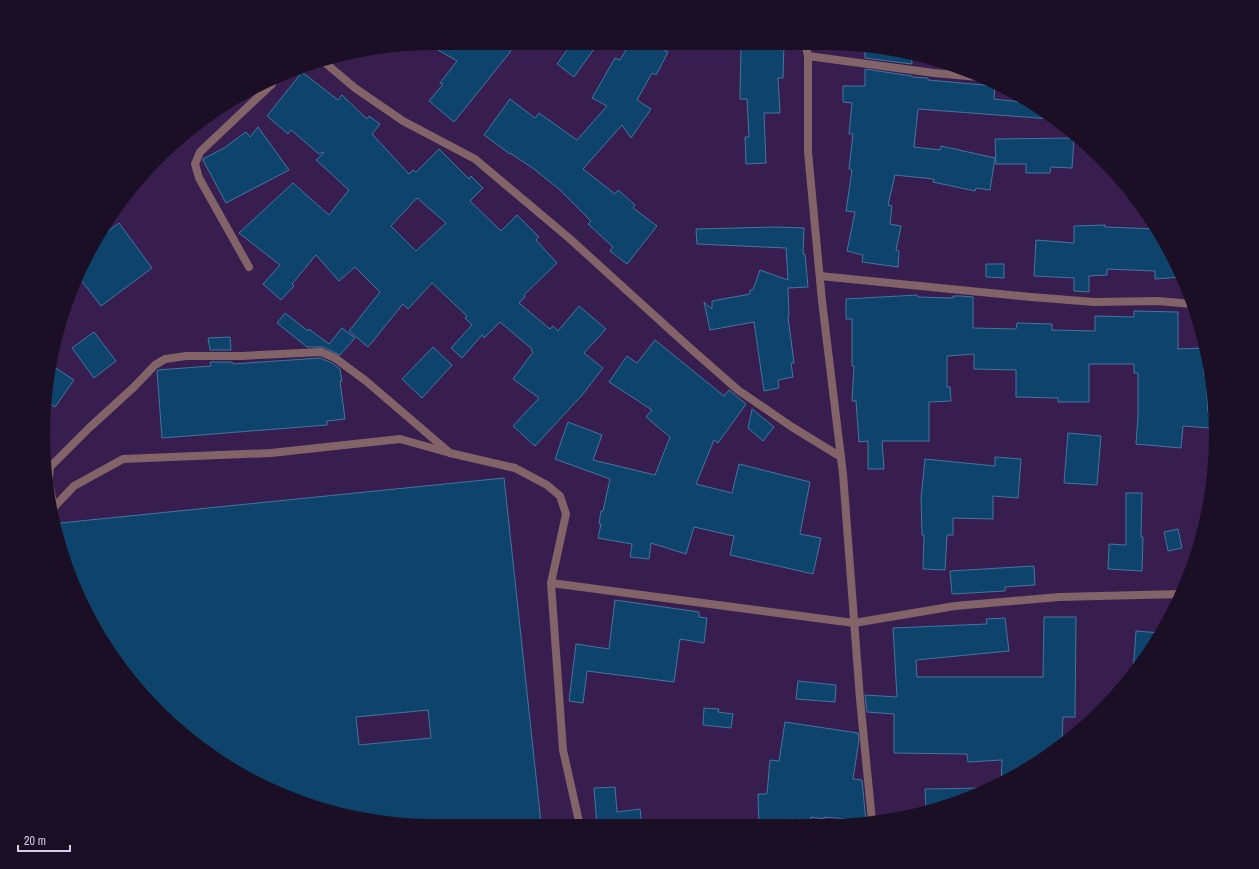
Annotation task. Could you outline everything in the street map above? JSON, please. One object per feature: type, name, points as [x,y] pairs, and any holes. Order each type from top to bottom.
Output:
[{"type":"street","points":[[807,50],[808,56],[808,152],[820,276],[841,457],[872,816]]},
{"type":"street","points":[[808,56],[963,76]]},
{"type":"street","points":[[328,65],[355,88],[403,121],[475,159],[580,248],[738,390],[841,457]]},
{"type":"street","points":[[249,267],[200,178],[195,164],[200,152],[267,88]]},
{"type":"street","points":[[820,276],[1039,298],[1094,302],[1158,301],[1186,303]]},
{"type":"street","points":[[51,466],[155,365],[165,359],[186,356],[241,356],[321,352],[335,358],[366,381],[450,453]]},
{"type":"street","points":[[56,505],[74,486],[123,458],[271,453],[400,439],[450,453],[515,468],[547,485],[560,496],[566,514],[551,583],[563,750],[578,819]]},
{"type":"street","points":[[551,583],[854,623],[955,606],[1059,597],[1174,594]]},
{"type":"building","points":[[438,50],[511,51],[454,122],[429,101],[443,84],[440,83],[457,61]]},
{"type":"building","points":[[567,50],[593,50],[574,77],[557,64]]},
{"type":"building","points":[[626,50],[664,50],[668,52],[656,75],[652,73],[637,100],[651,109],[631,138],[622,125],[583,169],[615,194],[618,190],[635,205],[633,208],[657,226],[627,264],[610,251],[613,247],[588,224],[591,221],[560,190],[534,169],[484,135],[510,99],[535,118],[539,113],[577,140],[607,106],[592,98],[615,58],[620,60]]},
{"type":"building","points":[[741,50],[784,50],[783,78],[778,78],[780,113],[764,113],[766,163],[746,164],[745,137],[749,137],[747,99],[740,99]]},
{"type":"building","points":[[865,52],[875,53],[912,60],[912,64],[865,58]]},
{"type":"building","points":[[865,69],[912,77],[928,78],[928,80],[985,85],[995,90],[994,99],[1016,101],[1043,118],[918,109],[914,147],[940,150],[941,146],[995,158],[990,190],[976,188],[975,191],[933,182],[934,179],[895,175],[888,205],[892,206],[890,224],[901,226],[896,250],[899,251],[898,267],[862,262],[863,255],[847,251],[855,212],[846,211],[852,170],[849,169],[853,134],[849,134],[852,103],[843,102],[843,86],[865,86]]},
{"type":"building","points":[[303,73],[338,100],[342,95],[367,119],[369,116],[380,124],[372,134],[409,174],[413,170],[416,172],[439,149],[469,179],[471,176],[483,188],[470,201],[501,231],[517,215],[539,237],[536,240],[557,263],[524,295],[525,297],[519,303],[550,329],[553,326],[558,331],[579,306],[606,329],[584,353],[603,368],[583,394],[535,446],[513,426],[539,398],[513,379],[533,352],[531,350],[532,349],[500,322],[484,338],[482,335],[462,358],[451,348],[472,325],[465,318],[467,316],[432,283],[408,309],[403,304],[368,347],[349,331],[380,292],[355,267],[339,281],[316,255],[292,284],[294,286],[281,300],[263,284],[280,265],[239,233],[293,183],[329,215],[349,190],[316,160],[324,153],[323,152],[319,154],[291,130],[288,134],[267,116],[300,74]],"holes":[[[417,198],[446,223],[416,251],[391,226]]]},
{"type":"building","points":[[258,127],[289,170],[226,203],[203,159],[224,148],[246,132],[250,137]]},
{"type":"building","points":[[1070,138],[1074,141],[1072,168],[1051,167],[1050,173],[1026,173],[1026,164],[996,164],[995,139]]},
{"type":"building","points":[[119,223],[152,268],[101,306],[82,281],[109,230]]},
{"type":"building","points":[[1105,225],[1105,227],[1149,229],[1175,277],[1155,279],[1155,271],[1107,269],[1107,275],[1089,276],[1089,292],[1074,291],[1074,278],[1034,276],[1036,240],[1074,243],[1074,226]]},
{"type":"building","points":[[775,227],[804,228],[803,254],[805,254],[808,287],[788,288],[788,317],[794,363],[791,363],[793,377],[778,380],[779,388],[764,391],[754,322],[710,330],[704,302],[712,309],[712,301],[750,294],[750,290],[753,290],[760,270],[788,280],[786,248],[697,244],[696,229]]},
{"type":"building","points":[[986,264],[1004,264],[1004,278],[986,277]]},
{"type":"building","points":[[917,295],[918,297],[973,297],[973,328],[1016,329],[1017,323],[1052,324],[1052,330],[1095,331],[1095,316],[1134,317],[1134,311],[1178,312],[1178,349],[1199,348],[1206,384],[1209,428],[1183,426],[1181,448],[1136,444],[1138,416],[1138,373],[1134,373],[1134,364],[1089,364],[1089,402],[1058,402],[1058,398],[1016,397],[1016,370],[974,369],[974,354],[947,356],[947,387],[950,387],[951,401],[929,402],[929,441],[882,441],[884,469],[868,469],[868,441],[859,442],[856,401],[852,401],[854,366],[852,366],[852,319],[846,319],[846,299]]},
{"type":"building","points":[[285,313],[308,331],[309,329],[329,344],[342,328],[355,338],[340,355],[323,347],[307,347],[277,323]]},
{"type":"building","points":[[94,332],[116,361],[94,378],[72,348]]},
{"type":"building","points":[[230,337],[231,350],[210,350],[208,338]]},
{"type":"building","points":[[655,340],[724,396],[729,390],[746,404],[718,443],[714,440],[696,484],[732,493],[739,464],[810,482],[800,534],[821,538],[813,574],[730,555],[734,536],[694,527],[686,554],[651,543],[649,559],[630,557],[632,544],[598,538],[601,524],[599,524],[601,511],[603,511],[610,479],[555,459],[568,422],[602,435],[593,460],[655,475],[670,437],[646,417],[652,410],[609,382],[627,356],[637,363]]},
{"type":"building","points":[[433,347],[452,365],[422,398],[402,379]]},
{"type":"building","points":[[320,358],[332,363],[340,369],[345,419],[327,421],[327,425],[162,438],[158,370],[211,366],[210,362],[232,362],[233,364]]},
{"type":"building","points":[[56,368],[74,380],[55,407],[51,405]]},
{"type":"building","points":[[752,409],[774,427],[763,441],[748,428]]},
{"type":"building","points":[[1068,433],[1101,436],[1097,485],[1064,483]]},
{"type":"building","points":[[995,457],[1021,459],[1018,498],[993,496],[993,519],[953,518],[953,535],[947,535],[945,570],[923,569],[924,535],[922,535],[921,498],[925,459],[995,466]]},
{"type":"building","points":[[504,478],[541,819],[434,819],[384,816],[359,812],[311,799],[287,790],[242,767],[200,740],[181,724],[145,688],[129,669],[102,627],[79,582],[70,558],[60,523]],"holes":[[[428,710],[431,738],[359,745],[356,717]]]},
{"type":"building","points":[[1126,493],[1142,493],[1142,571],[1108,569],[1109,544],[1126,545]]},
{"type":"building","points":[[1178,529],[1182,548],[1168,551],[1164,532]]},
{"type":"building","points":[[1034,566],[1035,585],[1005,587],[1005,591],[952,594],[950,571]]},
{"type":"building","points":[[615,600],[699,612],[699,617],[707,618],[704,643],[680,639],[674,682],[587,671],[583,703],[569,701],[576,644],[609,649]]},
{"type":"building","points":[[1044,617],[1076,617],[1075,717],[1063,717],[1062,737],[1059,740],[1001,776],[1002,760],[968,762],[967,754],[894,753],[894,714],[867,712],[865,695],[897,697],[893,628],[987,624],[986,619],[1005,618],[1009,651],[916,660],[917,677],[1043,677]]},
{"type":"building","points":[[1136,631],[1154,632],[1144,648],[1134,663]]},
{"type":"building","points":[[798,681],[836,685],[835,702],[796,699]]},
{"type":"building","points":[[704,708],[719,709],[718,712],[733,714],[731,728],[703,725]]},
{"type":"building","points":[[785,722],[858,733],[859,740],[853,779],[862,780],[866,817],[839,818],[824,817],[824,819],[811,817],[811,819],[759,819],[758,794],[767,794],[770,760],[779,761]]},
{"type":"building","points":[[615,787],[617,812],[640,809],[641,819],[596,819],[594,788]]},
{"type":"building","points":[[976,788],[926,805],[925,789]]}]
